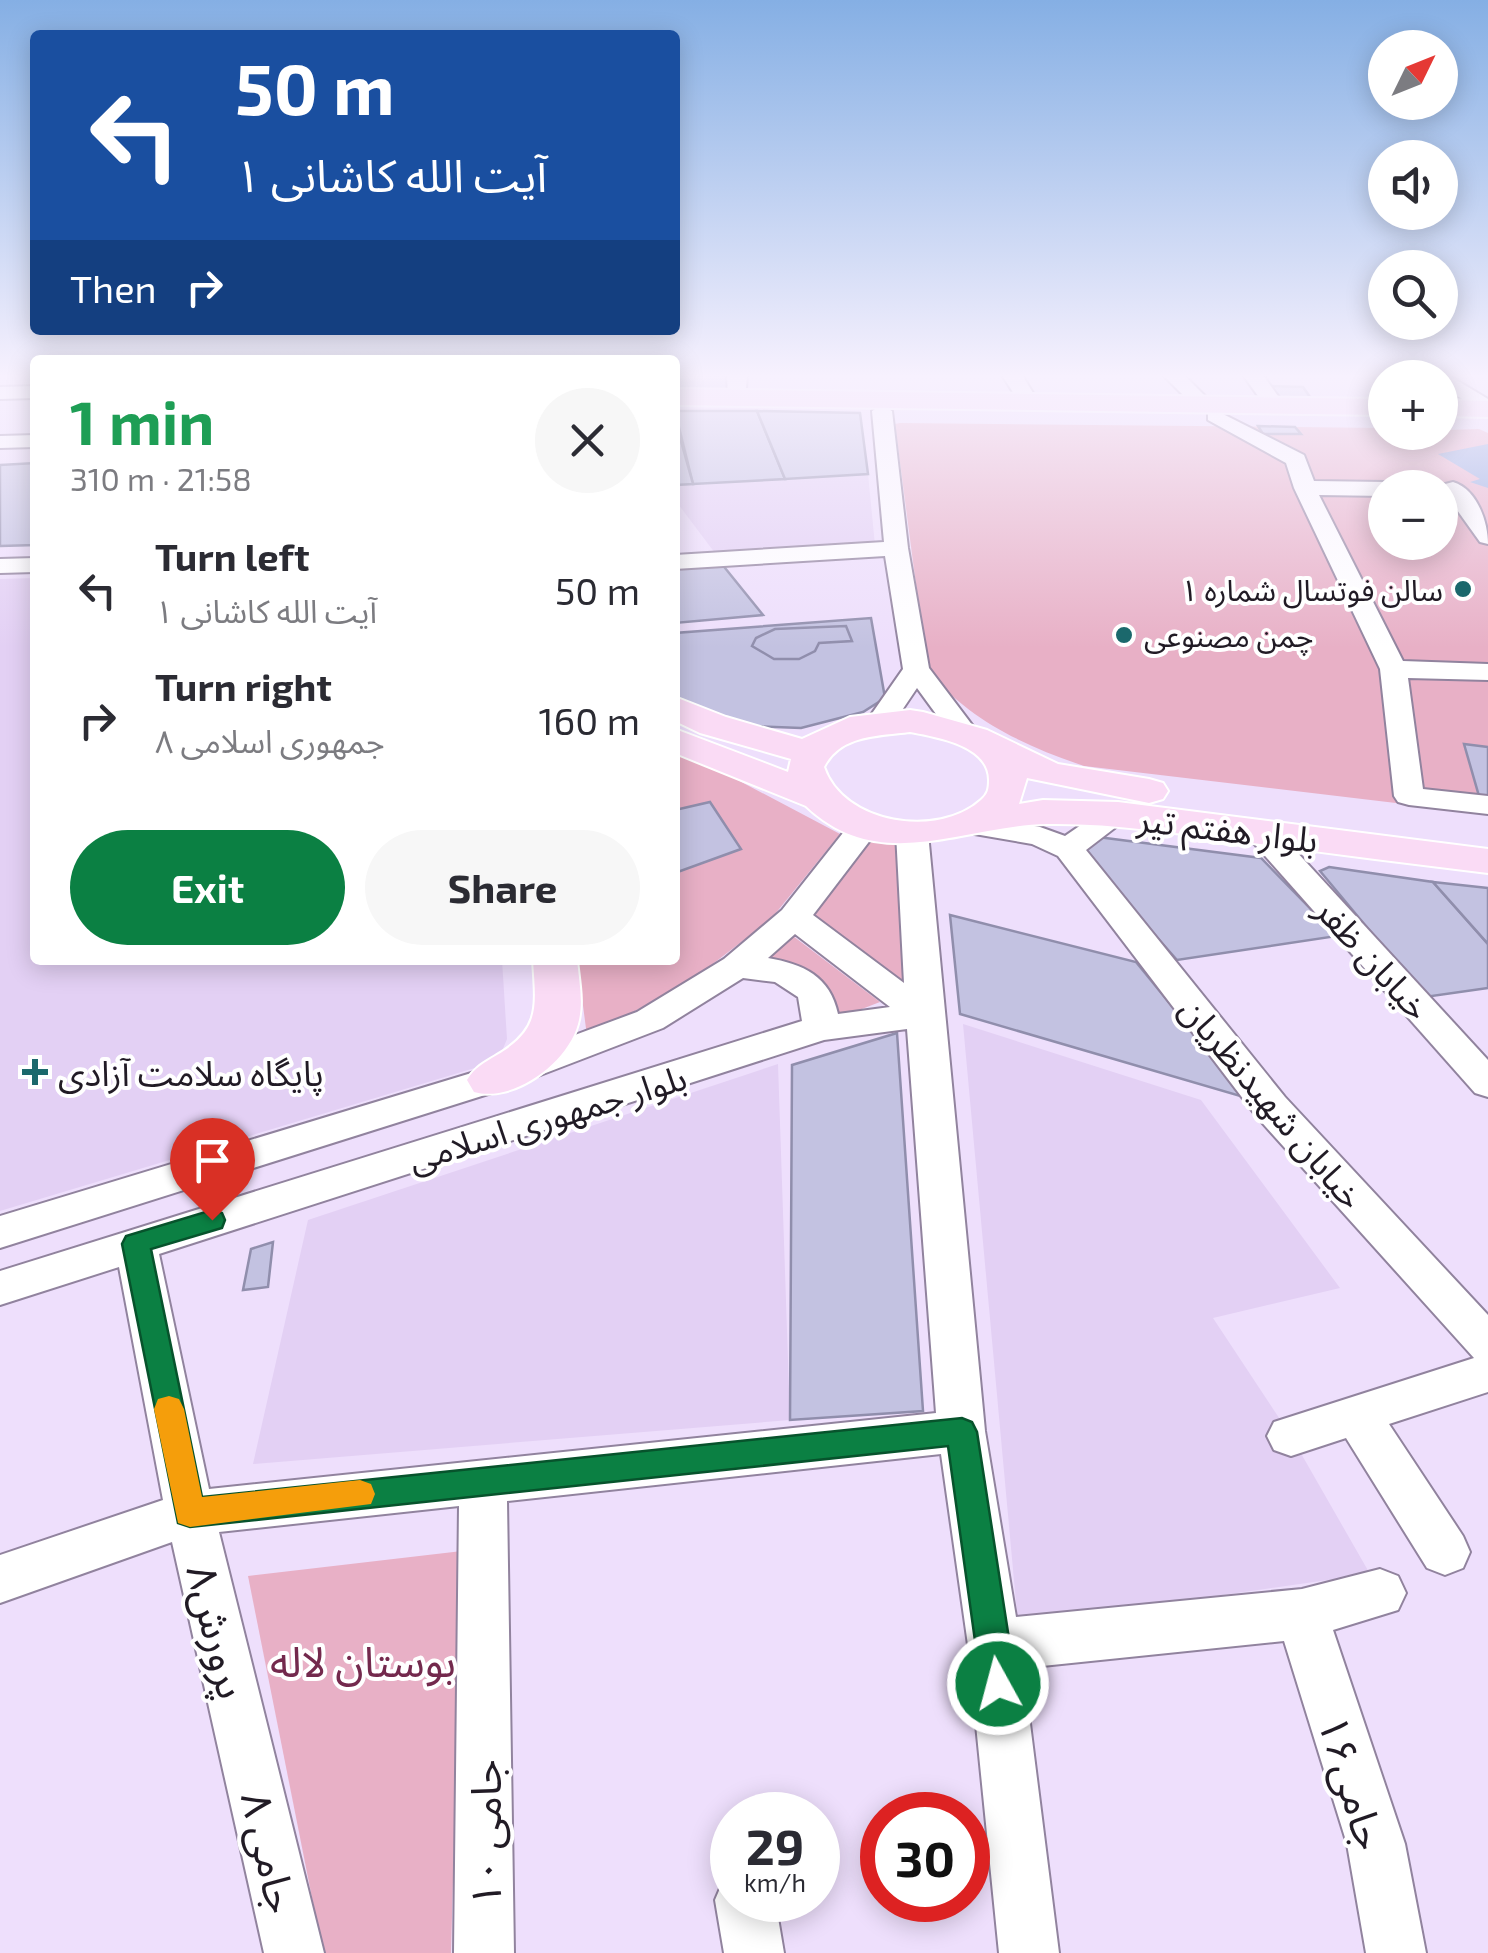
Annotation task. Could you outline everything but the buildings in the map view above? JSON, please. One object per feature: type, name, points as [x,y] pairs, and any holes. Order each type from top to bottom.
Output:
[{"type":"main road","points":[[680,710],[713,725],[811,753]]},
{"type":"main road","name":"بلوار هفتم تیر","points":[[880,722],[938,726],[1050,774],[1105,804],[1261,832],[1488,861]]},
{"type":"main road","points":[[813,796],[805,781],[804,766],[811,753],[832,736],[880,722]]},
{"type":"main road","points":[[968,824],[991,812],[1005,798],[1009,780],[1004,764],[977,741]]},
{"type":"main road","points":[[680,742],[813,796],[843,818],[864,826]]},
{"type":"main road","name":"بلوار هفتم تیر","points":[[864,826],[912,833],[1105,804],[1488,836]]},
{"type":"main road","points":[[491,1080],[542,1052],[554,1031],[558,990],[556,965]]},
{"type":"street","points":[[888,466],[896,548],[916,669],[977,741]]},
{"type":"street","points":[[1298,466],[1393,669],[1410,796],[1488,805]]},
{"type":"street","points":[[1305,488],[1368,488]]},
{"type":"street","points":[[1458,495],[1488,537]]},
{"type":"street","points":[[680,562],[896,548]]},
{"type":"street","points":[[0,554],[30,553]]},
{"type":"street","points":[[0,566],[30,565]]},
{"type":"street","points":[[880,722],[916,669]]},
{"type":"street","points":[[1393,669],[1488,672]]},
{"type":"street","points":[[968,824],[1040,836],[1069,849],[1086,833],[1105,804]]},
{"type":"street","name":"بلوار جمهوری اسلامی","points":[[0,1232],[491,1080],[650,1020],[736,967],[794,917],[864,826]]},
{"type":"street","name":"خیابان ظفر","points":[[1261,832],[1488,1084]]},
{"type":"street","points":[[912,833],[924,1014],[962,1432],[994,1645],[1029,1953]]},
{"type":"street","name":"خیابان شهیدنظریان","points":[[1069,849],[1270,1107],[1488,1345]]},
{"type":"street","points":[[794,917],[924,1014]]},
{"type":"street","points":[[736,967],[766,968],[801,978],[822,1008],[820,1028]]},
{"type":"street","name":"بلوار جمهوری اسلامی","points":[[0,1288],[820,1028],[924,1014]]},
{"type":"street","name":"پرورش۸","points":[[136,1244],[190,1513],[248,1750]]},
{"type":"street","points":[[1291,1436],[1488,1373]]},
{"type":"street","points":[[1357,1415],[1446,1552]]},
{"type":"street","points":[[0,1579],[190,1513],[962,1432]]},
{"type":"street","name":"جامی ۱۰","points":[[483,1480],[484,1953]]},
{"type":"street","points":[[994,1645],[1302,1614],[1380,1593]]},
{"type":"street","name":"جامی۱۶","points":[[1302,1614],[1376,1844],[1396,1953]]},
{"type":"street","name":"جامی ۸","points":[[248,1750],[294,1953]]},
{"type":"street","points":[[749,1922],[754,1953]]},
{"type":"shaded area","points":[[868,474],[875,545],[715,553],[680,507],[680,485]]},
{"type":"shaded area","points":[[30,578],[30,965],[502,965],[507,1039],[498,1061],[0,1211],[0,579]]},
{"type":"shaded area","points":[[963,1024],[1201,1100],[1340,1288],[1213,1318],[1291,1436],[1370,1574],[1018,1624]]},
{"type":"shaded area","points":[[778,1064],[790,1420],[253,1464],[308,1220]]},
{"type":"green space","points":[[901,466],[1488,466],[1488,814],[1084,766],[998,729],[943,687],[927,669]]},
{"type":"green space","points":[[680,756],[732,777],[840,834],[771,919],[688,983],[587,1036],[578,965],[680,965]]},
{"type":"green space","points":[[858,829],[900,839],[904,990],[800,919]]},
{"type":"green space","points":[[793,936],[880,1002],[836,1019],[814,983],[797,968],[773,961],[756,962]]},
{"type":"green space","name":"بوستان لاله","points":[[462,1551],[451,1953],[323,1953],[248,1576]]},
{"type":"water","points":[[1458,466],[1488,466],[1488,488],[1470,482],[1480,479]]},
{"type":"slow traffic","points":[[169,1409],[190,1513],[360,1494]]},
{"type":"place","name":"سالن فوتسال شماره ۱","points":[[1463,589]]},
{"type":"place","name":"چمن مصنوعی","points":[[1124,635]]},
{"type":"place","name":"پایگاه سلامت آزادی","points":[[35,1072]]},
{"type":"route","points":[[212,1220],[136,1244],[190,1513],[962,1432],[998,1684]]}]
